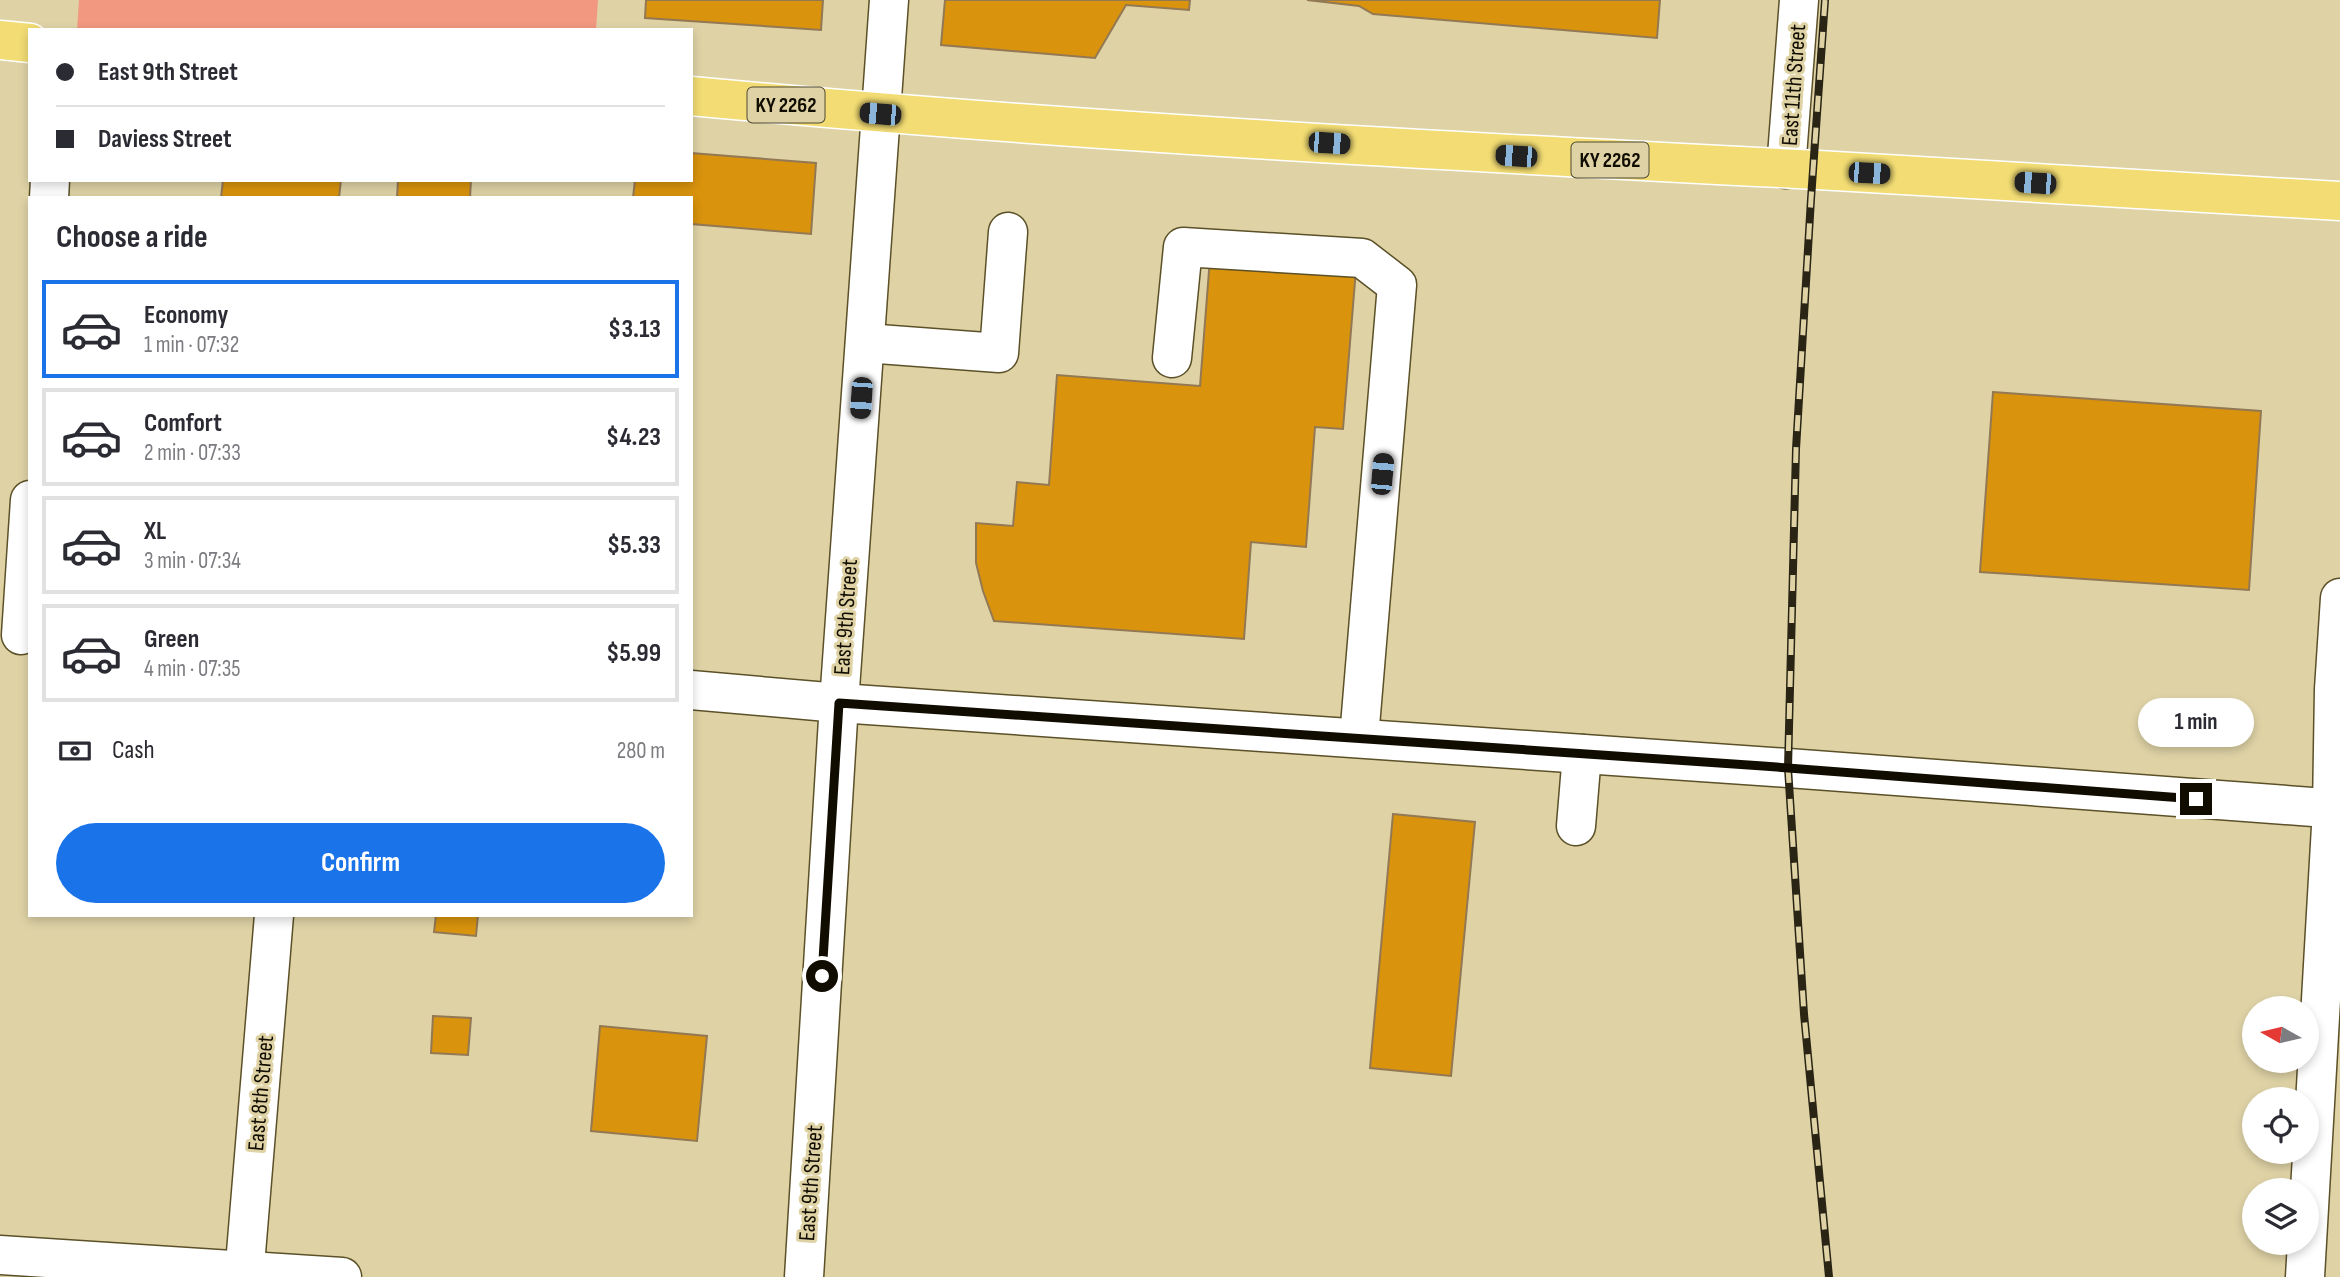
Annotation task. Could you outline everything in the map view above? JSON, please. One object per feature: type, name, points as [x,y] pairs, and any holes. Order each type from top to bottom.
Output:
[{"type":"main road","points":[[0,40],[28,43]]},
{"type":"main road","name":"KY 2262","points":[[693,96],[880,114],[1516,156],[2340,201]]},
{"type":"street","name":"East 9th Street","points":[[804,1277],[839,703],[888,0]]},
{"type":"street","name":"East 11th Street","points":[[1786,169],[1799,0]]},
{"type":"street","points":[[865,343],[999,353],[1008,232]]},
{"type":"street","points":[[1172,358],[1183,247],[1362,258],[1397,285],[1359,738]]},
{"type":"street","points":[[17,634],[28,521]]},
{"type":"street","points":[[2305,1277],[2336,809],[2334,689],[2340,598]]},
{"type":"street","points":[[693,690],[839,703],[2336,809]]},
{"type":"street","points":[[1576,826],[1582,754]]},
{"type":"street","name":"East 8th Street","points":[[245,1274],[274,917]]},
{"type":"street","points":[[0,1255],[245,1274],[342,1277]]},
{"type":"shaded area","points":[[79,0],[598,0],[596,28],[77,28]]},
{"type":"building","points":[[646,0],[823,0],[821,30],[645,18]]},
{"type":"building","points":[[945,0],[1190,0],[1189,10],[1126,5],[1095,58],[941,45]]},
{"type":"building","points":[[1307,0],[1660,0],[1657,38],[1373,14],[1359,6]]},
{"type":"building","points":[[693,153],[816,163],[811,234],[693,224],[693,196],[633,196],[635,182],[693,182]]},
{"type":"building","points":[[223,182],[341,182],[339,196],[221,196]]},
{"type":"building","points":[[398,182],[471,182],[470,196],[397,196]]},
{"type":"building","points":[[1210,258],[1356,269],[1343,429],[1315,427],[1306,547],[1251,542],[1244,639],[994,621],[976,563],[976,523],[1013,526],[1017,482],[1049,485],[1057,375],[1200,386]]},
{"type":"building","points":[[1993,392],[2261,411],[2249,590],[1980,572]]},
{"type":"building","points":[[1393,814],[1475,822],[1451,1076],[1370,1068]]},
{"type":"building","points":[[436,917],[478,917],[476,936],[434,932]]},
{"type":"building","points":[[433,1016],[471,1018],[468,1055],[431,1053]]},
{"type":"building","points":[[600,1026],[707,1036],[697,1141],[591,1131]]},
{"type":"railway","points":[[1825,0],[1796,449],[1788,768],[1804,1014],[1829,1277]]},
{"type":"route","points":[[822,976],[839,703],[1763,766],[2196,799]]}]
